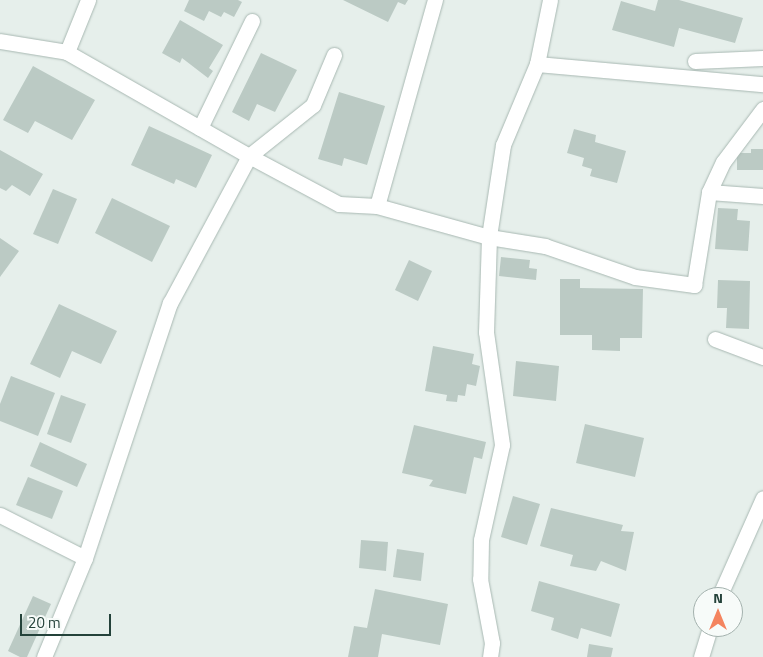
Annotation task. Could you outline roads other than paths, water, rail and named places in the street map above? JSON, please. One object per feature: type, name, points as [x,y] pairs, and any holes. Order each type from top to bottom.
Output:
[{"type":"street","points":[[67,52],[88,0]]},
{"type":"street","points":[[377,206],[435,0]]},
{"type":"street","points":[[490,657],[492,643],[480,579],[482,540],[502,446],[486,332],[488,237],[503,145],[537,64],[550,0]]},
{"type":"street","points":[[200,128],[252,21]]},
{"type":"street","points":[[0,41],[67,52],[249,156],[339,204],[377,206],[488,237],[545,246],[635,277],[694,285],[709,192],[722,162],[763,109]]},
{"type":"street","points":[[44,657],[85,558],[170,302],[249,156],[313,105],[334,55]]},
{"type":"street","points":[[695,61],[763,58]]},
{"type":"street","points":[[537,64],[763,84]]},
{"type":"street","points":[[709,192],[763,196]]},
{"type":"street","points":[[715,339],[763,357]]},
{"type":"street","points":[[723,587],[763,498]]},
{"type":"street","points":[[0,515],[85,558]]},
{"type":"street","points":[[700,657],[707,637]]}]
